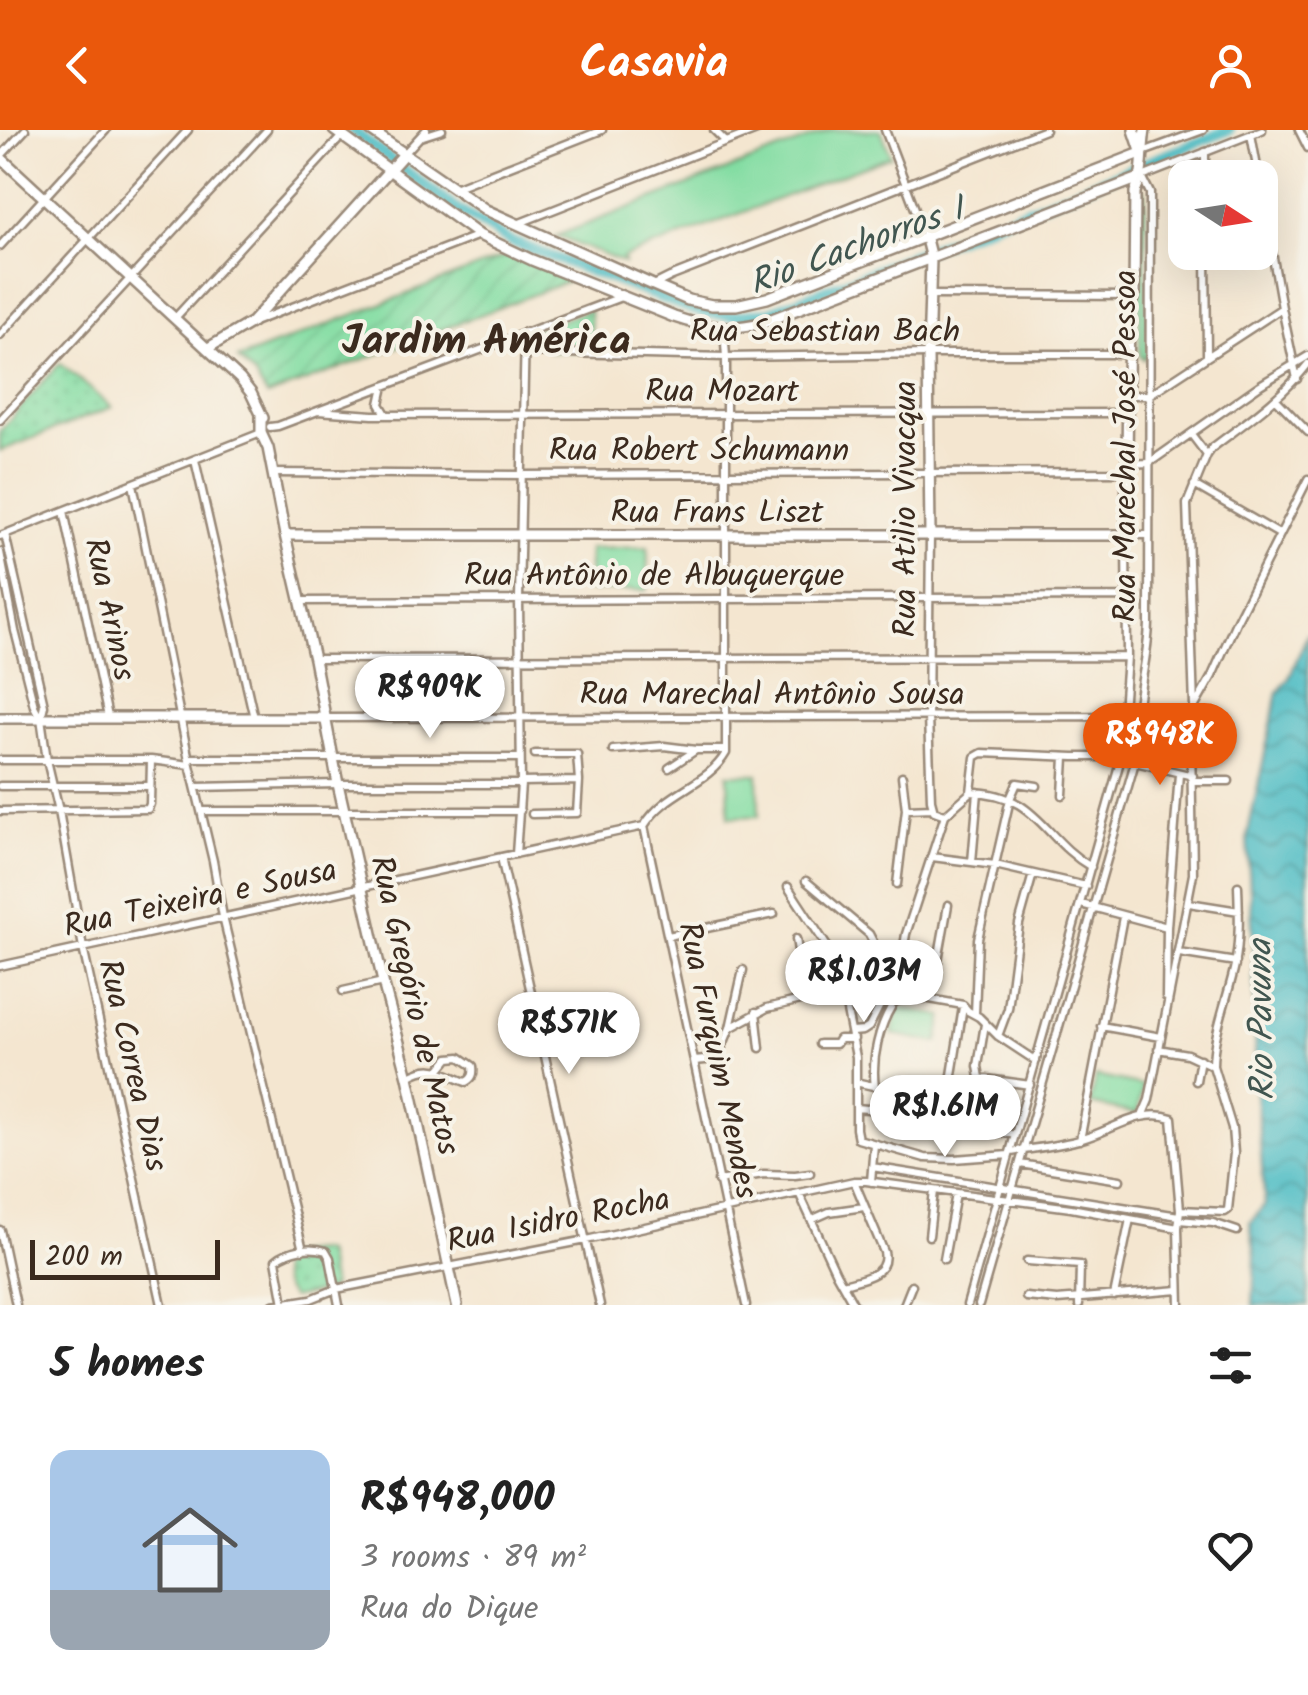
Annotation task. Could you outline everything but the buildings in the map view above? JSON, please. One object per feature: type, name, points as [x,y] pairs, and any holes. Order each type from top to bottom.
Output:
[{"type":"street","points":[[24,130],[0,157],[208,348],[252,322],[478,235]]},
{"type":"street","points":[[0,246],[106,130]]},
{"type":"street","points":[[0,334],[188,130]]},
{"type":"street","points":[[0,420],[267,130]]},
{"type":"street","points":[[370,130],[396,162],[478,235],[506,249],[632,291]]},
{"type":"street","points":[[252,322],[426,130]]},
{"type":"street","points":[[419,137],[442,130]]},
{"type":"street","points":[[454,188],[602,130]]},
{"type":"street","points":[[714,130],[726,142]]},
{"type":"street","points":[[516,225],[757,130]]},
{"type":"street","points":[[885,130],[926,237]]},
{"type":"street","points":[[41,718],[44,705],[2,535],[524,332],[653,286],[1045,130]]},
{"type":"street","name":"Rua Marechal José Pessoa","points":[[980,1305],[1135,762],[1136,717],[1148,644],[1150,193],[1134,130]]},
{"type":"street","name":"Rua Marechal José Pessoa","points":[[967,1305],[1121,756],[1128,657],[1127,354],[1129,309],[1134,296],[1135,192],[1145,130]]},
{"type":"street","points":[[175,318],[338,133],[454,188],[486,210],[698,325],[724,329],[764,322],[931,256],[1142,165],[1203,130]]},
{"type":"street","points":[[653,286],[703,304],[746,304],[926,237],[1142,165],[1204,152],[1262,130]]},
{"type":"street","points":[[1299,130],[1308,148]]},
{"type":"street","points":[[1251,134],[1255,160]]},
{"type":"street","points":[[1204,152],[1204,160]]},
{"type":"street","points":[[460,242],[463,224]]},
{"type":"street","name":"Rua Atilio Vivacqua","points":[[926,237],[931,256],[928,718],[932,808]]},
{"type":"street","points":[[1206,270],[1207,355]]},
{"type":"street","points":[[1275,270],[1297,378]]},
{"type":"street","points":[[928,295],[1134,296]]},
{"type":"street","points":[[1127,395],[1148,394],[1282,308]]},
{"type":"street","points":[[644,826],[661,804],[715,768],[726,750],[724,329]]},
{"type":"street","points":[[516,854],[521,783],[518,599],[524,332]]},
{"type":"street","name":"Rua Gregório de Matos","points":[[208,348],[246,386],[268,430],[272,473],[338,784],[457,1305]]},
{"type":"street","name":"Rua Sebastian Bach","points":[[524,352],[726,357],[1127,354]]},
{"type":"street","points":[[1149,463],[1308,356]]},
{"type":"street","points":[[788,887],[832,954],[840,975],[853,1035],[858,1139],[925,1158],[954,1159],[1080,1140],[1143,1114],[1189,903],[1194,862],[1190,737],[1194,707],[1187,504],[1206,455],[1276,399],[1308,364]]},
{"type":"street","points":[[384,386],[380,404],[387,415]]},
{"type":"street","points":[[1276,399],[1308,432]]},
{"type":"street","name":"Rua Mozart","points":[[318,411],[387,415],[1126,413]]},
{"type":"street","points":[[1191,434],[1206,455]]},
{"type":"street","points":[[195,460],[254,718]]},
{"type":"street","name":"Rua Robert Schumann","points":[[272,473],[930,472],[1126,468],[1149,463]]},
{"type":"street","points":[[1194,707],[1308,478]]},
{"type":"street","points":[[133,484],[223,917],[303,1250]]},
{"type":"street","points":[[1194,485],[1279,534]]},
{"type":"street","name":"Rua Arinos","points":[[64,511],[108,717]]},
{"type":"street","name":"Rua Frans Liszt","points":[[285,536],[1148,534]]},
{"type":"street","points":[[0,552],[15,631],[34,706],[41,718]]},
{"type":"street","name":"Rua Antônio de Albuquerque","points":[[301,601],[1126,597]]},
{"type":"street","points":[[15,631],[26,629]]},
{"type":"street","points":[[314,659],[1128,657]]},
{"type":"street","name":"Rua Marechal Antônio Sousa","points":[[0,718],[1124,716]]},
{"type":"street","name":"Rua Correa Dias","points":[[41,718],[82,948],[162,1305]]},
{"type":"street","points":[[613,750],[664,746],[726,750]]},
{"type":"street","points":[[669,768],[696,750]]},
{"type":"street","points":[[532,814],[577,813],[577,754],[535,754]]},
{"type":"street","points":[[972,862],[978,754],[1121,756],[1193,778],[1229,781]]},
{"type":"street","points":[[1063,795],[1065,757]]},
{"type":"street","points":[[0,760],[520,758]]},
{"type":"street","points":[[0,810],[148,810],[150,760]]},
{"type":"street","points":[[1167,1000],[1166,946],[1180,774]]},
{"type":"street","points":[[898,884],[906,808],[902,776]]},
{"type":"street","points":[[196,787],[578,781]]},
{"type":"street","points":[[974,1014],[976,955],[1010,799],[1017,783],[1037,786]]},
{"type":"street","points":[[0,786],[150,786]]},
{"type":"street","points":[[909,989],[902,958],[906,934],[945,815],[974,792],[1010,799],[1091,868]]},
{"type":"street","points":[[906,808],[932,808],[945,815]]},
{"type":"street","points":[[202,810],[520,811]]},
{"type":"street","name":"Rua Teixeira e Sousa","points":[[0,966],[644,826]]},
{"type":"street","name":"Rua Furquim Mendes","points":[[644,826],[746,1305]]},
{"type":"street","points":[[501,857],[600,1305]]},
{"type":"street","points":[[932,857],[995,864],[1086,886]]},
{"type":"street","points":[[998,1036],[1008,1009],[1019,924],[1033,874]]},
{"type":"street","points":[[806,881],[869,934],[892,980],[963,1006],[1036,1061]]},
{"type":"street","points":[[1179,1219],[1224,1212],[1230,1205],[1232,1128],[1212,1066],[1236,962],[1238,886]]},
{"type":"street","points":[[1189,903],[1239,911]]},
{"type":"street","points":[[1081,904],[1168,927]]},
{"type":"street","points":[[875,1086],[880,1033],[894,1002],[936,972],[948,905]]},
{"type":"street","points":[[668,936],[774,914]]},
{"type":"street","points":[[1080,1140],[1122,916]]},
{"type":"street","points":[[796,940],[806,1000]]},
{"type":"street","points":[[1166,946],[1236,962]]},
{"type":"street","points":[[694,1061],[717,1059],[730,1028],[743,970]]},
{"type":"street","points":[[840,975],[888,970]]},
{"type":"street","points":[[866,1030],[892,980]]},
{"type":"street","points":[[342,991],[383,982]]},
{"type":"street","points":[[730,1028],[767,1008],[844,990]]},
{"type":"street","points":[[943,1108],[963,1006]]},
{"type":"street","points":[[756,1012],[760,1048]]},
{"type":"street","points":[[985,1023],[978,1066],[980,1078],[1030,1084]]},
{"type":"street","points":[[1101,1026],[1161,1037]]},
{"type":"street","points":[[819,1044],[836,1044],[866,1030],[880,1033]]},
{"type":"street","points":[[1158,1048],[1187,1054],[1212,1066]]},
{"type":"street","points":[[408,1077],[419,1070],[440,1069],[466,1082],[474,1073],[472,1066],[460,1057],[449,1058],[440,1069]]},
{"type":"street","points":[[1196,1082],[1200,1059]]},
{"type":"street","points":[[856,1082],[914,1097],[990,1130],[1015,1134]]},
{"type":"street","points":[[856,1108],[926,1114]]},
{"type":"street","points":[[1143,1114],[1170,1117],[1174,1124],[1180,1305]]},
{"type":"street","points":[[870,1143],[871,1182]]},
{"type":"street","points":[[1020,1164],[1120,1180]]},
{"type":"street","points":[[872,1167],[1212,1222],[1236,1231]]},
{"type":"street","points":[[718,1181],[810,1172]]},
{"type":"street","points":[[844,1284],[885,1266],[884,1252],[854,1181]]},
{"type":"street","name":"Rua Isidro Rocha","points":[[273,1305],[312,1302],[336,1290],[854,1181],[1071,1208],[1130,1220],[1179,1219]]},
{"type":"street","points":[[929,1236],[934,1190]]},
{"type":"street","points":[[798,1193],[854,1305]]},
{"type":"street","points":[[944,1259],[956,1194]]},
{"type":"street","points":[[812,1220],[829,1212],[864,1207]]},
{"type":"street","points":[[1123,1305],[1118,1296],[1130,1220]]},
{"type":"street","points":[[0,1230],[16,1305]]},
{"type":"street","points":[[284,1304],[276,1260],[287,1253],[317,1248],[326,1251],[339,1305]]},
{"type":"street","points":[[1027,1261],[1080,1265],[1080,1301]]},
{"type":"street","points":[[904,1305],[912,1285]]},
{"type":"street","points":[[1026,1297],[1103,1302],[1118,1296],[1179,1290]]},
{"type":"green space","points":[[831,130],[881,130],[891,156],[623,258],[624,263],[556,236]]},
{"type":"green space","points":[[1141,189],[1145,192],[1144,359],[1140,356]]},
{"type":"green space","points":[[511,254],[574,279],[267,396],[238,359]]},
{"type":"green space","points":[[590,309],[591,351],[549,351],[533,331]]},
{"type":"green space","points":[[60,363],[112,407],[0,451],[0,431]]},
{"type":"green space","points":[[648,547],[647,590],[589,591],[589,549]]},
{"type":"green space","points":[[728,774],[758,774],[759,816],[729,817]]},
{"type":"green space","points":[[898,1007],[943,1016],[938,1043],[892,1034]]},
{"type":"green space","points":[[1096,1076],[1143,1086],[1137,1114],[1090,1104]]},
{"type":"green space","points":[[325,1253],[332,1286],[292,1298],[281,1279],[282,1262],[292,1255]]},
{"type":"water","name":"Rio Pavuna","points":[[1308,633],[1308,1305],[1253,1305],[1255,1255],[1250,1223],[1265,1204],[1256,1093],[1247,837],[1278,692],[1289,678]]},
{"type":"waterway","name":"Rio Cachorros I","points":[[352,130],[458,210],[510,241],[694,310],[731,315],[769,312],[1229,130]]},
{"type":"district","name":"Jardim América","points":[[486,339]]}]
